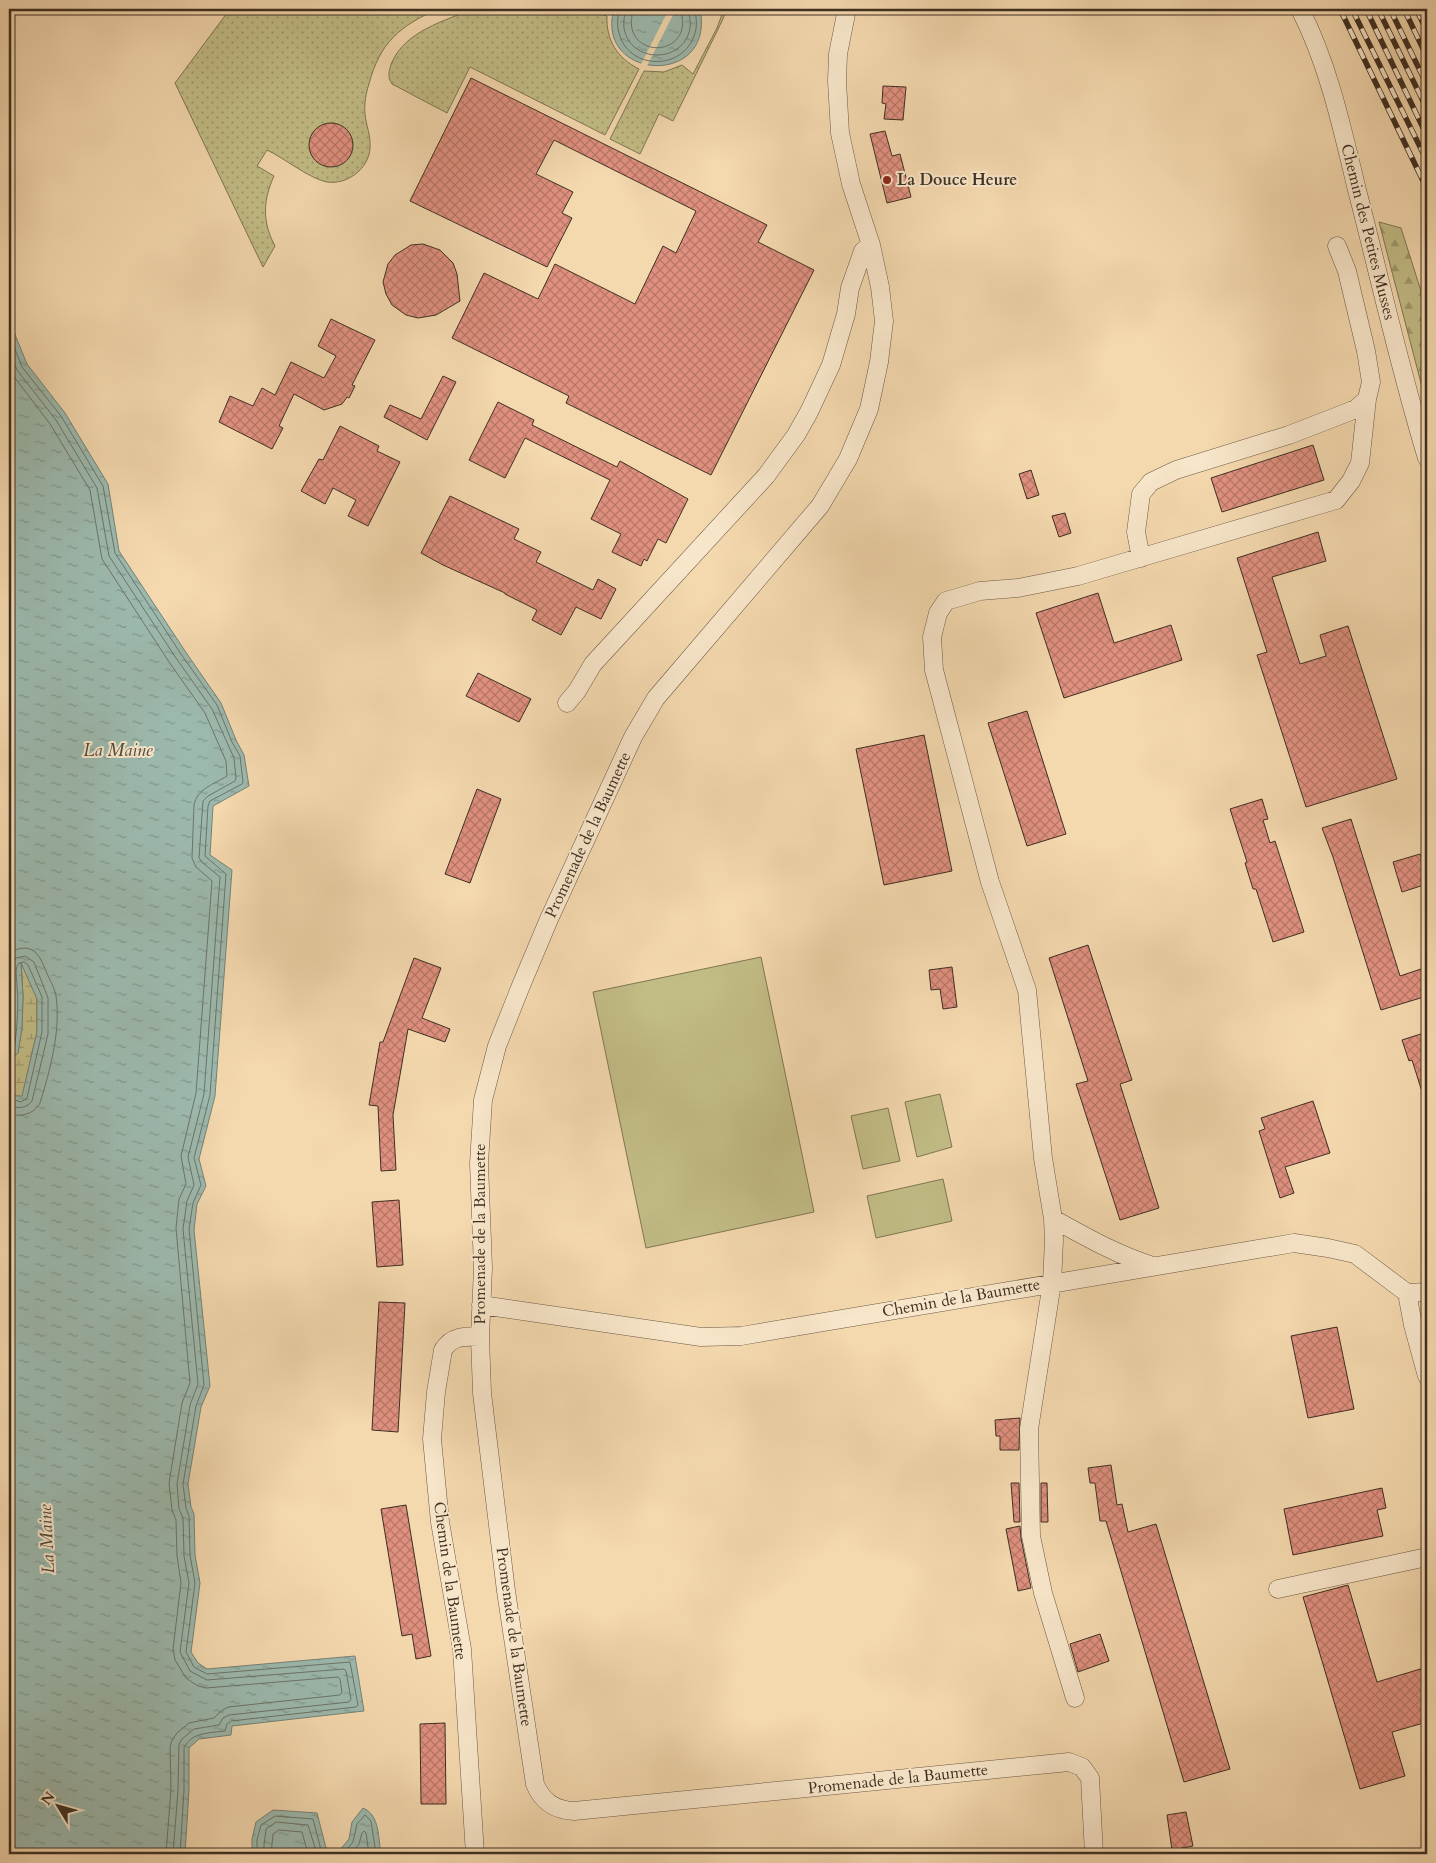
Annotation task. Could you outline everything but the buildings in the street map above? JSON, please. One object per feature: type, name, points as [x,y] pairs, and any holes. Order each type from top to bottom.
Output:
[{"type":"street","name":"Promenade de la Baumette","points":[[847,9],[838,54],[837,107],[840,133],[852,184],[871,245],[879,280],[884,321],[879,362],[869,408],[848,459],[820,506],[656,698],[633,737],[549,919],[520,988],[498,1046],[482,1100],[479,1163],[483,1268],[480,1337],[484,1403],[506,1590],[535,1784],[539,1793],[551,1805],[566,1811],[574,1811],[1069,1762],[1082,1767],[1090,1778],[1094,1854]]},
{"type":"street","name":"Chemin des Petites Musses","points":[[1300,9],[1326,68],[1411,407],[1427,458]]},
{"type":"street","points":[[567,704],[593,664],[766,476],[787,449],[810,412],[831,365],[846,314],[850,288],[863,251],[871,245]]},
{"type":"street","points":[[1075,1698],[1044,1593],[1031,1536],[1029,1429],[1052,1283],[1054,1219],[1043,1158],[1027,990],[988,873],[934,670],[932,637],[938,613],[946,601],[980,591],[1018,588],[1078,576],[1336,500],[1351,481],[1360,463],[1367,399],[1371,382],[1366,351],[1347,271],[1337,246]]},
{"type":"street","points":[[850,288],[863,281],[879,280]]},
{"type":"street","points":[[1141,558],[1136,532],[1141,494],[1151,482],[1176,470],[1288,434],[1356,409],[1367,399]]},
{"type":"street","points":[[1054,1219],[1088,1239],[1127,1258],[1152,1266]]},
{"type":"street","name":"Chemin de la Baumette","points":[[481,1305],[701,1337],[741,1336],[1294,1243],[1355,1254],[1407,1293]]},
{"type":"street","points":[[1427,1292],[1407,1293],[1413,1325],[1427,1376]]},
{"type":"street","name":"Chemin de la Baumette","points":[[475,1854],[462,1649],[440,1522],[432,1439],[436,1392],[443,1350],[447,1345],[462,1336],[480,1337]]},
{"type":"street","points":[[1278,1589],[1427,1557]]},
{"type":"green space","points":[[230,9],[438,9],[402,29],[393,37],[379,57],[368,87],[365,102],[370,144],[369,155],[356,174],[342,181],[327,182],[313,177],[267,150],[257,166],[274,176],[266,202],[266,220],[275,246],[263,267],[175,83]],"holes":[[[328,128],[336,129],[347,137],[349,149],[347,155],[342,160],[335,163],[327,163],[317,156],[314,144],[316,137],[321,132]]]},
{"type":"green space","points":[[473,9],[599,9],[599,13],[607,16],[608,33],[614,47],[631,65],[639,69],[605,135],[470,67],[447,113],[392,84],[389,71],[392,62],[406,42],[427,28]]},
{"type":"green space","points":[[724,9],[727,9],[722,21],[673,121],[659,114],[640,154],[610,139],[644,71],[664,72],[682,65],[693,74],[717,28]]},
{"type":"green space","points":[[1379,222],[1401,228],[1427,310],[1427,406]]},
{"type":"green space","points":[[761,957],[814,1212],[646,1248],[593,992]]},
{"type":"green space","points":[[21,961],[37,999],[37,1032],[22,1097],[9,1093],[9,1055],[13,1058],[18,1053],[22,1028]]},
{"type":"green space","points":[[940,1094],[952,1147],[917,1157],[905,1102]]},
{"type":"green space","points":[[888,1108],[900,1161],[863,1169],[851,1116]]},
{"type":"green space","points":[[943,1179],[952,1221],[876,1238],[867,1196]]},
{"type":"water","points":[[614,9],[700,9],[700,35],[690,52],[675,63],[656,66],[637,61],[621,50],[613,33]]},
{"type":"water","name":"La Maine","points":[[9,320],[27,364],[65,413],[108,484],[119,551],[221,703],[244,755],[249,786],[213,806],[210,855],[232,870],[215,1096],[199,1159],[206,1186],[197,1204],[194,1230],[210,1386],[201,1407],[188,1484],[191,1507],[194,1514],[195,1555],[200,1583],[191,1652],[198,1663],[207,1669],[355,1656],[364,1711],[232,1726],[231,1735],[199,1739],[189,1748],[189,1790],[185,1854],[9,1854],[9,1093],[22,1096],[37,1032],[37,999],[21,963],[22,1028],[18,1053],[13,1058],[9,1055]]},
{"type":"water","points":[[363,1808],[369,1811],[375,1821],[381,1854],[252,1854],[252,1839],[256,1822],[273,1810],[317,1813],[326,1848],[339,1851],[349,1839],[352,1822]]},
{"type":"pier","points":[[669,9],[676,9],[646,68],[640,66]]},
{"type":"railway","points":[[1340,9],[1427,189]]},
{"type":"railway","points":[[1352,9],[1427,161]]},
{"type":"railway","points":[[1366,9],[1427,136]]},
{"type":"railway","points":[[1378,9],[1427,109]]},
{"type":"railway","points":[[1390,9],[1427,85]]},
{"type":"railway","points":[[1404,9],[1427,57]]},
{"type":"railway","points":[[1416,9],[1427,31]]},
{"type":"place","name":"La Douce Heure","points":[[887,180]]}]
